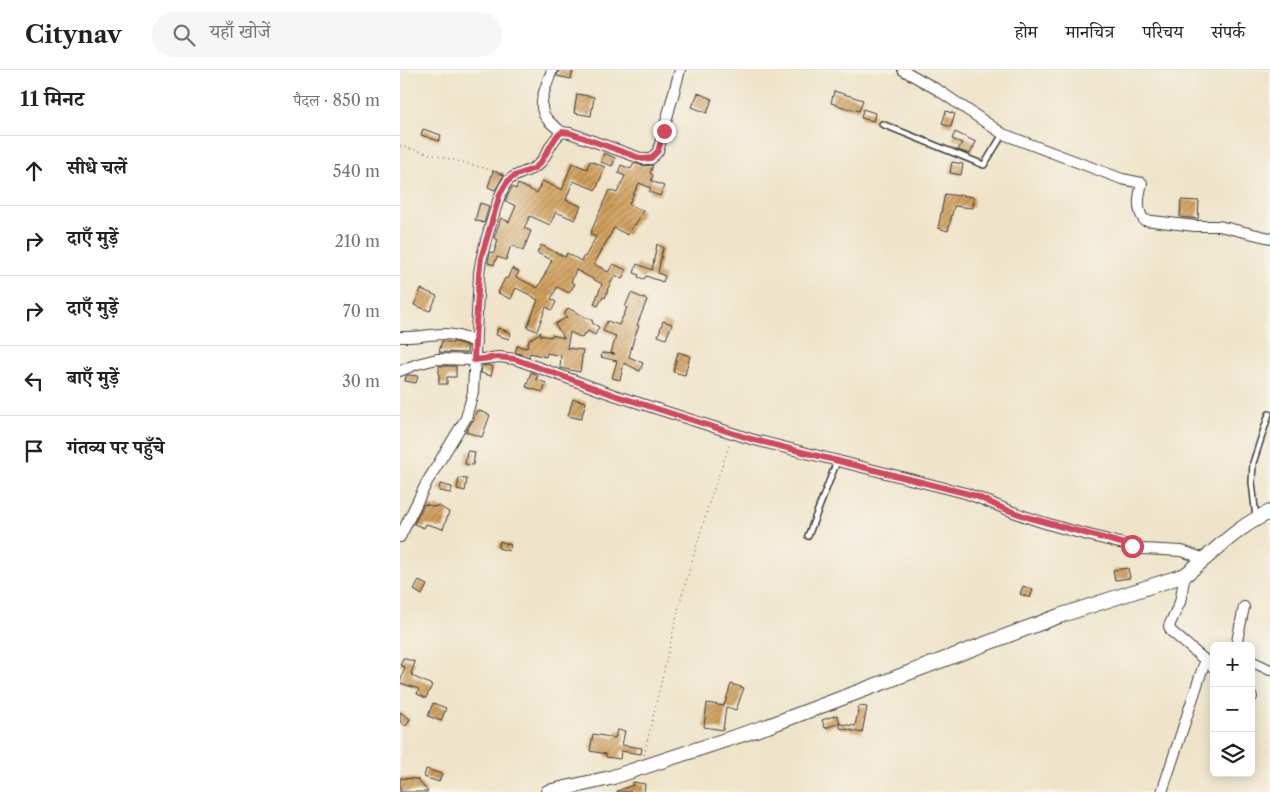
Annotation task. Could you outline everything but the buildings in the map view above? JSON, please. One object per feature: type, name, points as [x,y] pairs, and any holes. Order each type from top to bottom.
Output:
[{"type":"main road","points":[[548,792],[610,778],[768,726],[1059,616],[1185,575],[1237,532],[1256,518],[1270,512]]},
{"type":"street","points":[[552,70],[542,107],[547,120],[562,132],[570,133],[643,159],[651,158],[658,151],[680,70]]},
{"type":"street","points":[[903,70],[938,90],[1003,134],[1122,179],[1142,183],[1139,196],[1140,214],[1144,220],[1195,226],[1219,226],[1270,238]]},
{"type":"street","points":[[400,537],[427,482],[466,418],[473,392],[481,258],[500,194],[507,182],[514,176],[535,168],[541,162],[556,137],[562,132]]},
{"type":"street","points":[[400,337],[410,338],[446,334],[476,342]]},
{"type":"street","points":[[400,370],[437,359],[474,360],[498,357],[515,359],[614,395],[751,439],[976,496],[1030,518],[1143,549],[1182,551],[1205,559]]},
{"type":"street","points":[[1185,575],[1180,602],[1169,626],[1171,632],[1176,637],[1210,665]]},
{"type":"street","points":[[1237,642],[1244,607]]},
{"type":"street","points":[[1162,792],[1205,661]]},
{"type":"street","points":[[1255,663],[1270,670]]},
{"type":"lane","points":[[882,124],[984,165],[1003,134]]},
{"type":"lane","points":[[1256,518],[1252,482],[1253,463],[1269,414]]},
{"type":"lane","points":[[808,536],[837,461]]},
{"type":"path","points":[[400,146],[514,176]]},
{"type":"path","points":[[641,768],[680,602],[711,497],[734,433]]},
{"type":"route","points":[[664,131],[658,151],[651,158],[643,159],[570,133],[562,132],[556,137],[541,162],[535,168],[514,176],[507,182],[500,194],[481,258],[474,360],[498,357],[515,359],[614,395],[751,439],[937,485],[976,496],[1030,518],[1132,546]]}]
